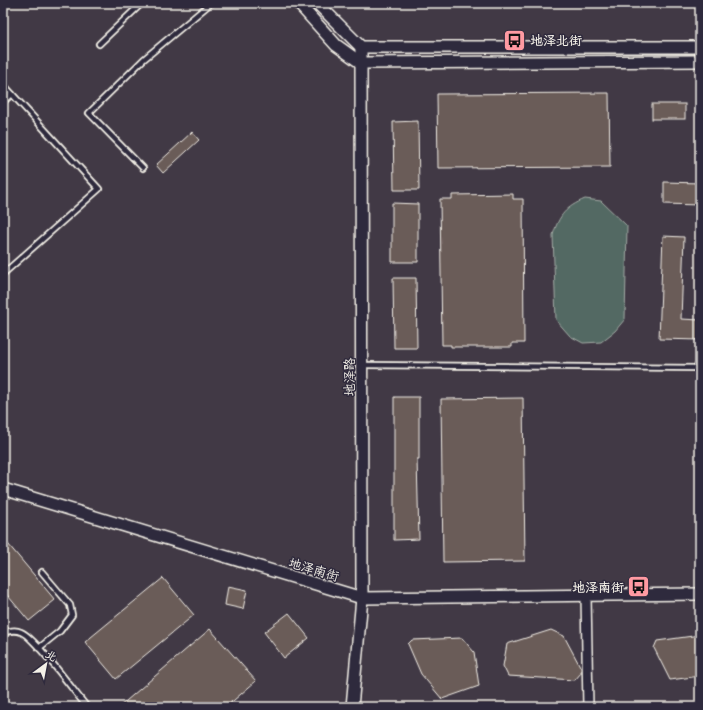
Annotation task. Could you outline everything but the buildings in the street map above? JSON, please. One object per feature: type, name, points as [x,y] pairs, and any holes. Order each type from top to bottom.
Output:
[{"type":"street","points":[[298,3],[336,45],[361,63],[700,61]]},
{"type":"street","points":[[317,3],[361,48],[700,47]]},
{"type":"street","name":"地泽路","points":[[352,707],[362,598],[363,366],[361,48]]},
{"type":"street","name":"地泽南街","points":[[3,489],[362,598],[700,594]]},
{"type":"street","points":[[586,596],[588,707]]},
{"type":"lane","points":[[99,44],[142,3]]},
{"type":"lane","points":[[143,168],[89,114],[144,59],[211,3]]},
{"type":"lane","points":[[3,84],[99,189],[3,274]]},
{"type":"lane","points":[[3,102],[12,94]]},
{"type":"lane","points":[[363,366],[700,368]]},
{"type":"lane","points":[[39,648],[60,631],[72,615],[70,605],[42,572]]},
{"type":"lane","points":[[3,633],[11,630],[22,632],[39,648],[87,707]]},
{"type":"green space","points":[[585,199],[601,201],[627,226],[625,319],[615,331],[601,342],[583,343],[570,336],[556,320],[553,235],[564,212],[573,205]]},
{"type":"place","name":"地泽北街","points":[[515,40]]},
{"type":"place","name":"地泽南街","points":[[639,587]]}]
